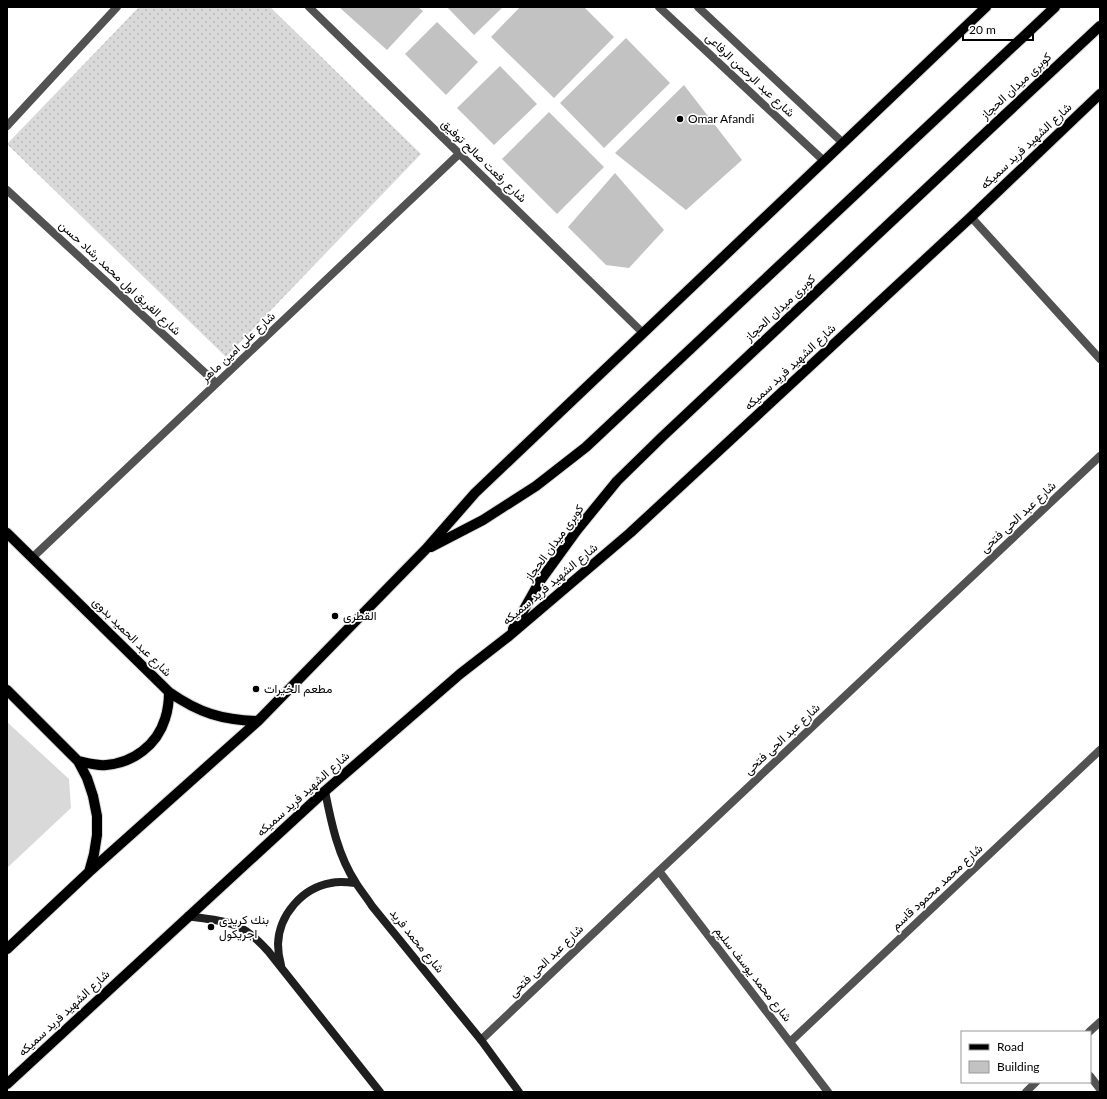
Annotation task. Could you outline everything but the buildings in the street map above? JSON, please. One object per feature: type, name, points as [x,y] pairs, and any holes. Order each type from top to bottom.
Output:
[{"type":"main road","points":[[7,949],[89,872],[258,721],[426,549],[474,493],[986,7]]},
{"type":"main road","points":[[426,549],[483,520],[510,503],[536,486],[586,447],[1055,7]]},
{"type":"main road","name":"كوبرى ميدان الحجاز","points":[[509,636],[540,581],[577,530],[617,481],[732,371],[1100,26]]},
{"type":"main road","name":"شارع الشهيد فريد سميكه","points":[[7,1084],[325,791],[460,674],[509,636],[630,533],[971,217],[1100,94]]},
{"type":"main road","name":"شارع عبد الحميد بدوى","points":[[7,533],[169,692],[196,709],[211,715],[226,719],[258,721]]},
{"type":"main road","points":[[7,690],[78,761],[87,778],[93,796],[97,816],[97,835],[89,872]]},
{"type":"main road","points":[[78,761],[92,764],[112,764],[131,758],[143,751],[153,742],[166,718],[169,692]]},
{"type":"main road","name":"شارع محمد فريد","points":[[325,791],[333,829],[346,865],[355,883],[481,1040],[519,1092]]},
{"type":"main road","points":[[281,967],[278,943],[280,931],[284,919],[295,904],[308,892],[319,886],[337,882],[355,883]]},
{"type":"main road","points":[[188,916],[219,921],[240,928],[255,938],[281,967],[380,1092]]},
{"type":"street","points":[[7,126],[117,7]]},
{"type":"street","name":"شارع رفعت صالح توفيق","points":[[309,7],[643,333]]},
{"type":"street","name":"شارع عبد الرحمن الرفاعى","points":[[659,7],[824,161]]},
{"type":"street","name":"شارع عبد الرحمن الرفاعى","points":[[698,7],[843,143]]},
{"type":"street","name":"شارع على امين ماهر","points":[[32,557],[459,154]]},
{"type":"street","name":"شارع الفريق اول محمد رشاد حسن","points":[[7,190],[216,383]]},
{"type":"street","points":[[971,217],[1100,359]]},
{"type":"street","name":"شارع عبد الحى فتحى","points":[[481,1040],[658,871],[1100,456]]},
{"type":"street","name":"شارع محمد محمود قاسم","points":[[790,1042],[1100,750]]},
{"type":"street","name":"شارع محمد يوسف سليم","points":[[658,871],[828,1092]]},
{"type":"street","points":[[1090,1031],[1100,1022]]},
{"type":"street","points":[[1091,1077],[1100,1089]]},
{"type":"street","points":[[1026,1092],[1035,1083]]},
{"type":"shaded area","points":[[139,7],[270,7],[421,154],[226,357],[7,144]]},
{"type":"shaded area","points":[[7,722],[69,779],[71,808],[7,868]]},
{"type":"place","name":"Omar Afandi","points":[[680,119]]},
{"type":"place","name":"القطرى","points":[[335,616]]},
{"type":"place","name":"مطعم الخيرات","points":[[256,689]]},
{"type":"place","name":"بنك كريدى اجريكول","points":[[211,927]]}]
